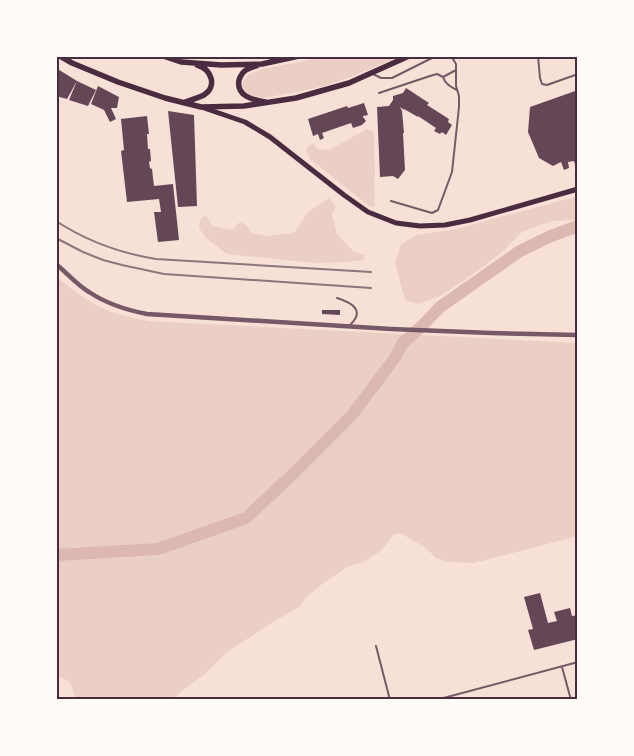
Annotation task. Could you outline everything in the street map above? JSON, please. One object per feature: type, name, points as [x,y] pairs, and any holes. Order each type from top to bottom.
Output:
[{"type":"highway","points":[[60,56],[118,82],[165,98],[201,107],[244,106],[296,98],[349,83],[409,56]]},
{"type":"highway","points":[[163,56],[202,66],[210,74],[211,88],[205,94],[183,103]]},
{"type":"highway","points":[[270,102],[259,101],[248,97],[242,92],[239,86],[240,78],[244,71],[262,64],[299,56]]},
{"type":"highway","points":[[181,62],[220,65],[262,64]]},
{"type":"main road","points":[[201,107],[245,122],[270,137],[368,212],[396,223],[420,226],[470,220],[578,189]]},
{"type":"street","points":[[56,264],[88,292],[108,303],[128,311],[147,314],[491,334],[578,335]]},
{"type":"lane","points":[[262,64],[276,56]]},
{"type":"lane","points":[[371,74],[382,78],[392,78],[436,56]]},
{"type":"lane","points":[[391,201],[432,213],[438,210],[452,172],[459,107],[459,96],[456,86],[456,64],[450,56]]},
{"type":"lane","points":[[538,56],[542,84],[546,85],[578,74]]},
{"type":"lane","points":[[443,77],[456,70]]},
{"type":"lane","points":[[379,93],[437,74],[443,77],[449,86],[457,91]]},
{"type":"lane","points":[[337,298],[351,304],[356,310],[357,315],[348,327]]},
{"type":"lane","points":[[376,646],[390,700]]},
{"type":"lane","points":[[436,700],[578,662]]},
{"type":"lane","points":[[562,667],[571,700]]},
{"type":"shaded area","points":[[330,56],[401,56],[351,77],[324,86],[292,93],[263,98],[252,96],[242,87],[244,79],[262,69]]},
{"type":"shaded area","points":[[367,129],[374,134],[375,206],[370,207],[310,159],[306,151],[308,146],[314,143],[317,149],[329,150]]},
{"type":"shaded area","points":[[578,196],[578,220],[552,221],[522,232],[502,252],[442,295],[419,304],[405,300],[395,262],[401,245],[416,235],[452,230]]},
{"type":"shaded area","points":[[329,198],[336,207],[332,214],[337,234],[354,252],[365,255],[364,260],[315,263],[227,254],[206,238],[199,228],[200,219],[206,215],[212,226],[232,230],[240,222],[246,225],[251,233],[267,236],[294,233],[308,212]]},
{"type":"shaded area","points":[[56,276],[81,296],[102,308],[148,321],[578,343],[578,536],[474,563],[447,562],[436,558],[426,548],[400,533],[393,535],[382,550],[364,562],[347,567],[308,595],[298,608],[227,652],[205,674],[172,700],[78,700],[70,682],[61,677],[56,679]]},
{"type":"building","points":[[56,68],[77,81],[67,99],[56,96]]},
{"type":"building","points":[[77,81],[96,90],[88,106],[69,100]]},
{"type":"building","points":[[98,86],[119,97],[117,108],[111,108],[116,119],[110,122],[104,110],[91,104]]},
{"type":"building","points":[[406,88],[429,103],[427,105],[449,119],[448,122],[452,125],[446,135],[442,132],[440,134],[434,131],[436,128],[400,107],[404,133],[405,170],[398,179],[393,176],[380,177],[377,107],[389,106],[393,96],[403,93]]},
{"type":"building","points":[[578,90],[577,172],[574,161],[568,162],[569,168],[564,170],[561,162],[553,166],[539,158],[528,132],[530,107]]},
{"type":"building","points":[[364,103],[368,115],[363,116],[366,121],[362,125],[353,128],[351,123],[322,133],[324,138],[320,140],[318,134],[313,136],[308,119],[347,106],[348,108]]},
{"type":"building","points":[[168,111],[194,115],[197,206],[178,207]]},
{"type":"building","points":[[147,116],[148,149],[150,149],[151,161],[149,162],[152,169],[154,186],[173,184],[179,240],[158,242],[154,212],[161,212],[159,199],[127,202],[121,151],[124,150],[121,119]]},
{"type":"building","points":[[322,310],[340,310],[340,315],[322,314]]},
{"type":"building","points":[[540,593],[548,623],[557,621],[554,612],[570,608],[572,616],[578,615],[578,639],[534,650],[528,630],[533,629],[524,597]]},
{"type":"waterway","points":[[56,555],[158,549],[246,518],[352,415],[394,359],[403,343],[440,307],[520,251],[551,236],[578,226]]},
{"type":"railway","points":[[56,221],[104,246],[156,259],[371,272]]},
{"type":"railway","points":[[56,238],[103,260],[164,274],[371,288]]}]
